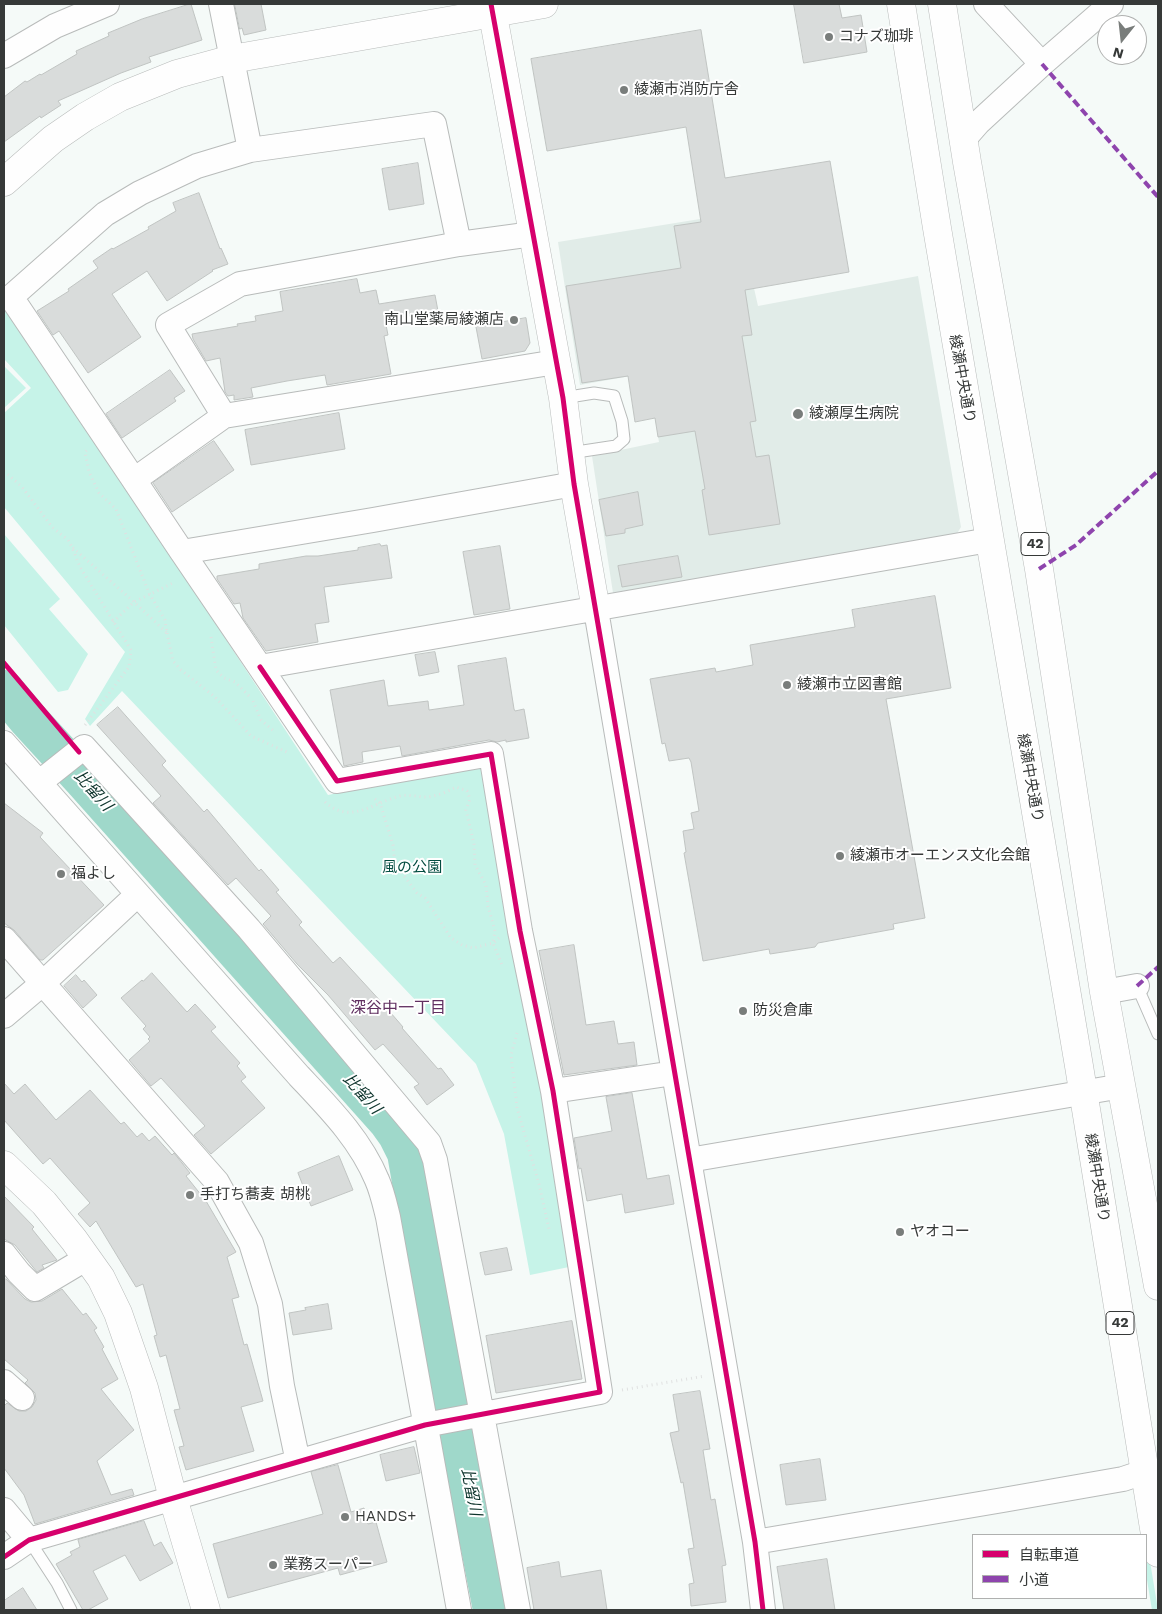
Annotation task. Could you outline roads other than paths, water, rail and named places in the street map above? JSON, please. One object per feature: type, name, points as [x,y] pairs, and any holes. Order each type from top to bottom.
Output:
[{"type":"main road","points":[[4,182],[53,139],[120,96],[177,74],[232,59],[358,38],[492,8],[544,4]]},
{"type":"main road","name":"綾瀬中央通り","points":[[901,4],[989,540],[1084,1092],[1158,1553]]},
{"type":"main road","name":"42","points":[[942,4],[1040,569],[1104,992],[1158,1286]]},
{"type":"main road","points":[[492,8],[563,398],[574,484],[596,610]]},
{"type":"main road","points":[[4,1165],[44,1203],[88,1258],[105,1286],[121,1323],[144,1388],[173,1498],[206,1610]]},
{"type":"street","points":[[4,56],[55,26],[107,4]]},
{"type":"street","points":[[221,4],[250,150]]},
{"type":"street","points":[[986,4],[1042,64]]},
{"type":"street","points":[[964,139],[978,123],[1042,64],[1111,4]]},
{"type":"street","points":[[4,1557],[29,1540],[435,1424],[600,1392],[553,1091],[520,931],[491,754],[337,781],[11,297],[105,214],[140,193],[197,166],[250,150],[434,124],[459,244]]},
{"type":"street","points":[[224,416],[168,325],[240,284],[459,244],[533,234]]},
{"type":"street","points":[[134,480],[224,416],[556,362]]},
{"type":"street","points":[[182,552],[574,484]]},
{"type":"street","points":[[260,667],[596,610],[989,540]]},
{"type":"street","points":[[596,610],[755,1542],[763,1610]]},
{"type":"street","points":[[4,743],[64,764],[249,929],[429,1143],[435,1160],[475,1416],[518,1610]]},
{"type":"street","points":[[64,764],[137,895],[345,1125],[367,1158],[378,1182],[388,1217],[435,1424],[459,1610]]},
{"type":"street","points":[[4,1016],[43,983],[137,895]]},
{"type":"street","points":[[4,939],[217,1182],[251,1243],[270,1304],[282,1386],[298,1462]]},
{"type":"street","points":[[1104,992],[1137,986]]},
{"type":"street","points":[[553,1091],[674,1072]]},
{"type":"street","points":[[689,1160],[1122,1086]]},
{"type":"street","points":[[4,1254],[18,1273],[35,1289],[88,1258]]},
{"type":"street","points":[[4,1382],[22,1398]]},
{"type":"street","points":[[755,1542],[1123,1479],[1144,1472]]},
{"type":"street","points":[[4,1510],[29,1540]]},
{"type":"lane","points":[[563,398],[594,393],[614,396],[622,421],[624,439],[616,446],[570,454]]},
{"type":"lane","points":[[1137,986],[1158,1034]]},
{"type":"lane","points":[[29,1540],[57,1582],[71,1610]]},
{"type":"waterway","name":"比留川","points":[[4,690],[388,1121],[398,1135],[407,1153],[433,1302],[493,1610]]},
{"type":"place","name":"コナズ珈琲","points":[[829,37]]},
{"type":"place","name":"綾瀬市消防庁舎","points":[[624,90]]},
{"type":"place","name":"南山堂薬局綾瀬店","points":[[514,320]]},
{"type":"place","name":"綾瀬厚生病院","points":[[798,414]]},
{"type":"place","name":"綾瀬市立図書館","points":[[787,685]]},
{"type":"place","name":"綾瀬市オーエンス文化会館","points":[[840,856]]},
{"type":"place","name":"福よし","points":[[61,874]]},
{"type":"place","name":"防災倉庫","points":[[743,1011]]},
{"type":"place","name":"手打ち蕎麦 胡桃","points":[[190,1195]]},
{"type":"place","name":"ヤオコー","points":[[900,1232]]},
{"type":"place","name":"HANDS+","points":[[345,1517]]},
{"type":"place","name":"業務スーパー","points":[[273,1565]]},
{"type":"district","name":"深谷中一丁目","points":[[398,1008]]},
{"type":"park label","name":"風の公園","points":[[412,868]]}]
